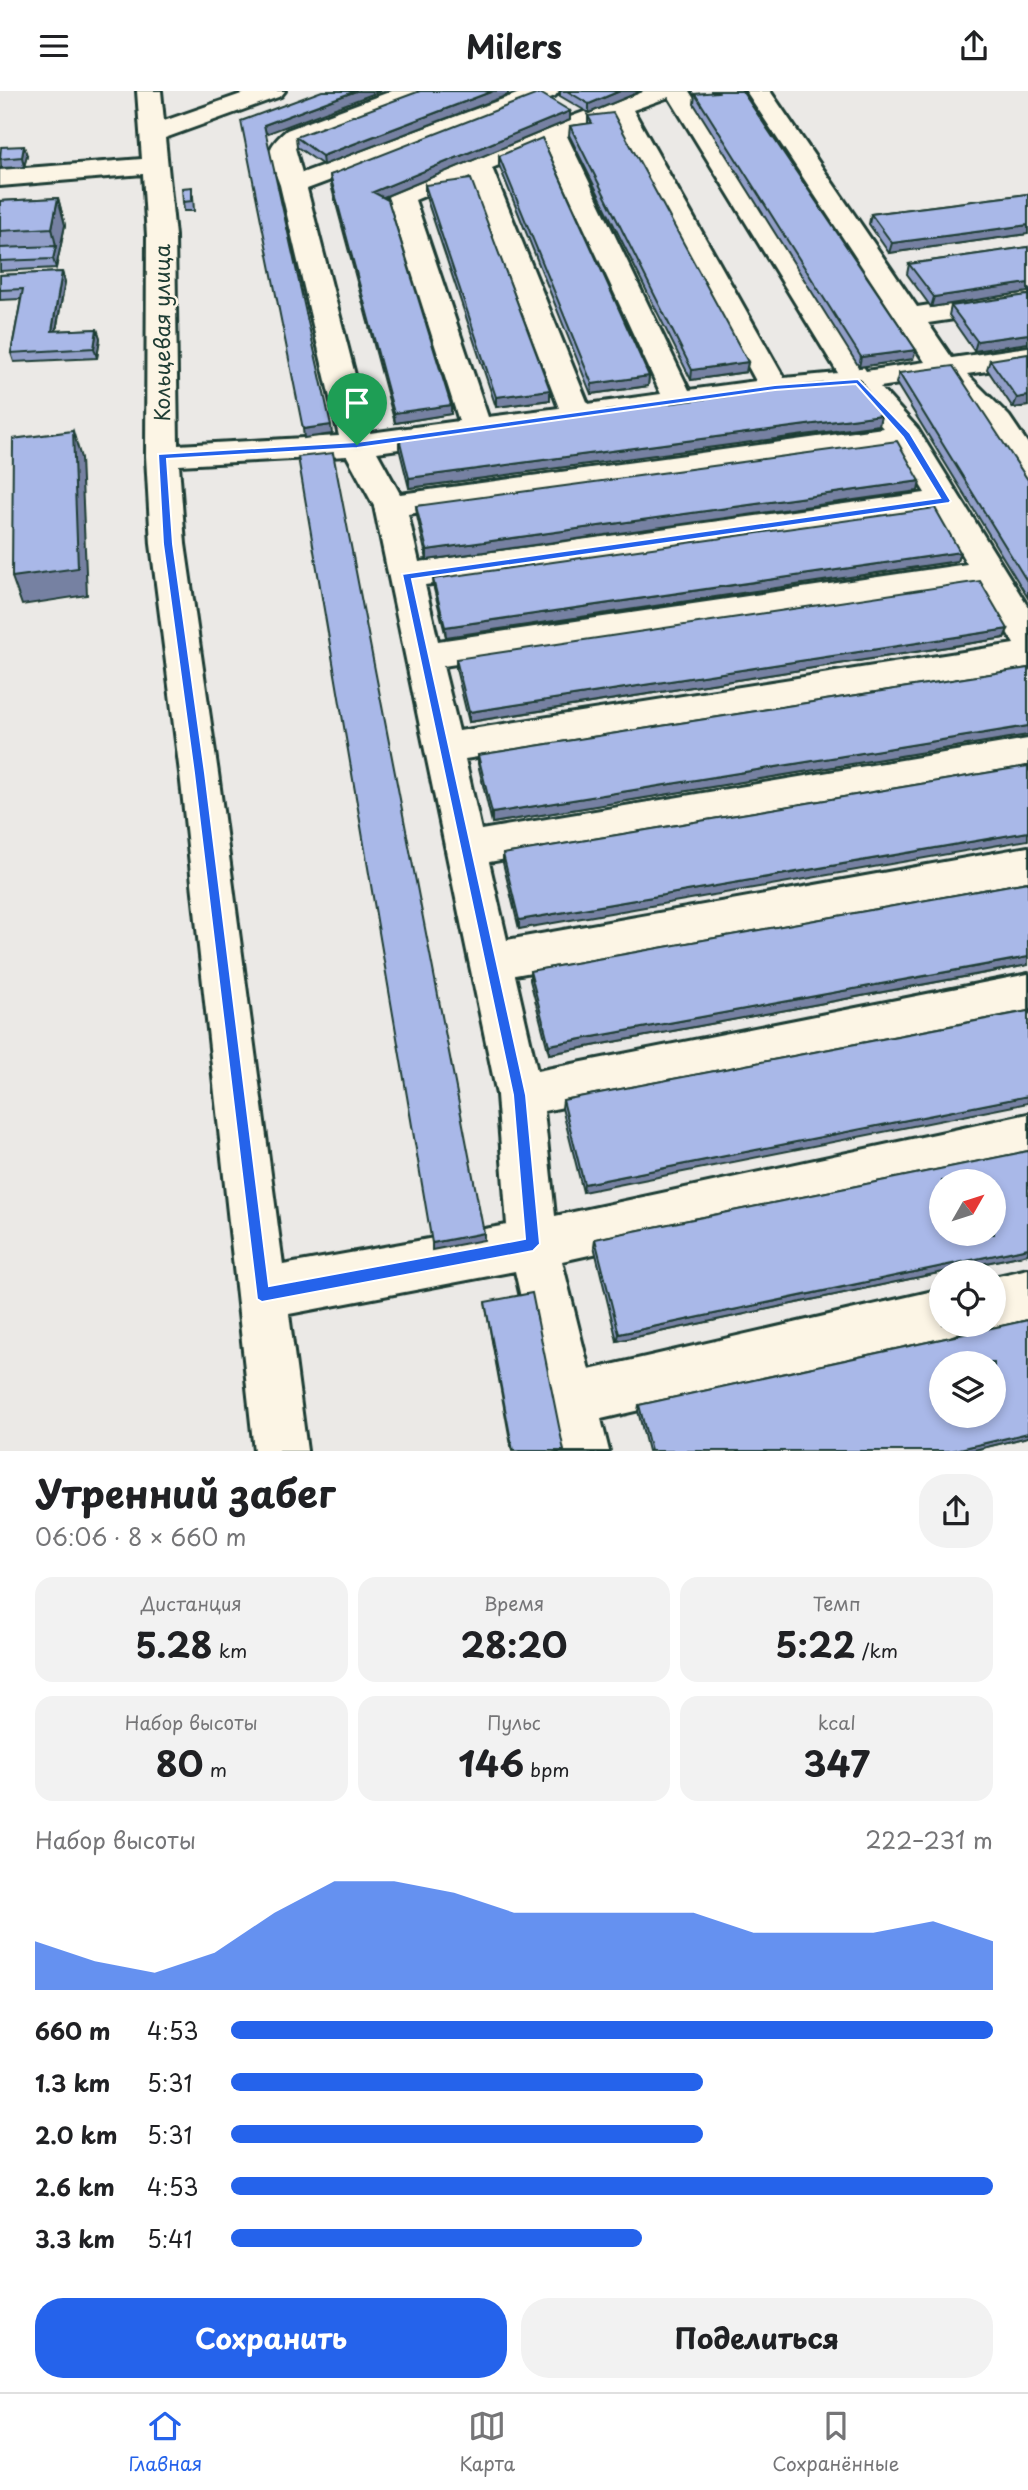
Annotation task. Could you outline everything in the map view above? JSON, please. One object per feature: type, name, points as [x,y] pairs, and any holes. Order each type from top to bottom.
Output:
[{"type":"street","name":"Кольцевая улица","points":[[149,91],[156,149],[162,280],[162,456],[168,544],[201,786],[281,1451]]},
{"type":"street","points":[[0,178],[156,149],[273,91]]},
{"type":"street","points":[[414,91],[288,140],[282,153],[293,185],[357,445],[390,506],[520,1095],[533,1244],[583,1451]]},
{"type":"street","points":[[293,185],[547,91]]},
{"type":"street","points":[[476,427],[401,197],[663,91]]},
{"type":"street","points":[[677,91],[858,381],[906,435],[1028,637]]},
{"type":"street","points":[[758,91],[872,265],[944,368],[998,423],[1028,468]]},
{"type":"street","points":[[620,108],[775,388]]},
{"type":"street","points":[[553,134],[679,401]]},
{"type":"street","points":[[478,165],[577,414]]},
{"type":"street","points":[[909,317],[1028,299]]},
{"type":"street","points":[[162,456],[357,445],[775,388],[858,381],[1028,356]]},
{"type":"street","points":[[998,423],[1028,419]]},
{"type":"street","points":[[390,506],[906,435]]},
{"type":"street","points":[[406,576],[946,501]]},
{"type":"street","points":[[424,656],[989,573]]},
{"type":"street","points":[[445,748],[1028,655]]},
{"type":"street","points":[[467,849],[1028,754]]},
{"type":"street","points":[[491,961],[1028,865]]},
{"type":"street","points":[[520,1095],[1028,993]]},
{"type":"street","points":[[262,1294],[533,1244],[1028,1136]]},
{"type":"street","points":[[1006,1299],[1028,1294]]},
{"type":"street","points":[[571,1400],[929,1317]]},
{"type":"building","points":[[322,91],[356,91],[264,125],[331,425],[303,429],[241,121]]},
{"type":"building","points":[[420,91],[493,91],[322,156],[296,137]]},
{"type":"building","points":[[567,91],[620,91],[589,104]]},
{"type":"building","points":[[742,91],[916,350],[861,357],[695,94]]},
{"type":"building","points":[[540,93],[570,111],[373,192],[388,200],[451,405],[394,413],[330,175]]},
{"type":"building","points":[[613,113],[748,362],[692,370],[570,126],[592,123],[588,116]]},
{"type":"building","points":[[542,138],[649,376],[592,384],[499,156]]},
{"type":"building","points":[[24,146],[22,157],[0,159],[1,147]]},
{"type":"building","points":[[471,179],[550,390],[496,397],[425,185]]},
{"type":"building","points":[[192,187],[192,201],[183,202],[182,188]]},
{"type":"building","points":[[1028,194],[1028,225],[892,243],[871,214]]},
{"type":"building","points":[[58,198],[52,228],[0,231],[0,201]]},
{"type":"building","points":[[56,246],[53,259],[0,261],[0,248]]},
{"type":"building","points":[[1028,247],[1028,283],[934,297],[909,264]]},
{"type":"building","points":[[62,272],[52,331],[97,329],[94,348],[11,353],[23,289],[0,290],[0,275]]},
{"type":"building","points":[[1028,295],[1028,334],[977,341],[951,306]]},
{"type":"building","points":[[1028,354],[1028,396],[1017,398],[990,360]]},
{"type":"building","points":[[953,366],[1028,480],[1028,583],[899,373]]},
{"type":"building","points":[[860,379],[881,415],[409,478],[399,438]]},
{"type":"building","points":[[73,431],[78,568],[12,577],[13,439]]},
{"type":"building","points":[[897,441],[920,481],[427,550],[416,506]]},
{"type":"building","points":[[333,453],[484,1233],[432,1243],[298,457]]},
{"type":"building","points":[[935,508],[960,552],[445,627],[433,579]]},
{"type":"building","points":[[980,581],[1008,629],[469,712],[456,659]]},
{"type":"building","points":[[1028,668],[1028,726],[492,813],[478,755]]},
{"type":"building","points":[[1028,766],[1028,832],[519,920],[503,854]]},
{"type":"building","points":[[1028,882],[1028,957],[549,1045],[530,971]]},
{"type":"building","points":[[1028,1011],[1028,1096],[584,1184],[563,1100]]},
{"type":"building","points":[[1028,1151],[1028,1248],[971,1260],[929,1260],[929,1269],[619,1334],[595,1239],[929,1171],[929,1246],[1006,1246],[1006,1169],[939,1169]]},
{"type":"building","points":[[532,1293],[564,1451],[513,1451],[485,1302]]},
{"type":"building","points":[[1028,1320],[1028,1433],[951,1451],[651,1451],[639,1405],[950,1337],[1006,1337],[1006,1325]]},
{"type":"route","points":[[858,381],[906,435],[946,501],[406,576],[520,1095],[533,1244],[262,1294],[199,773],[168,544],[162,456],[357,445],[775,388],[858,381]]}]
